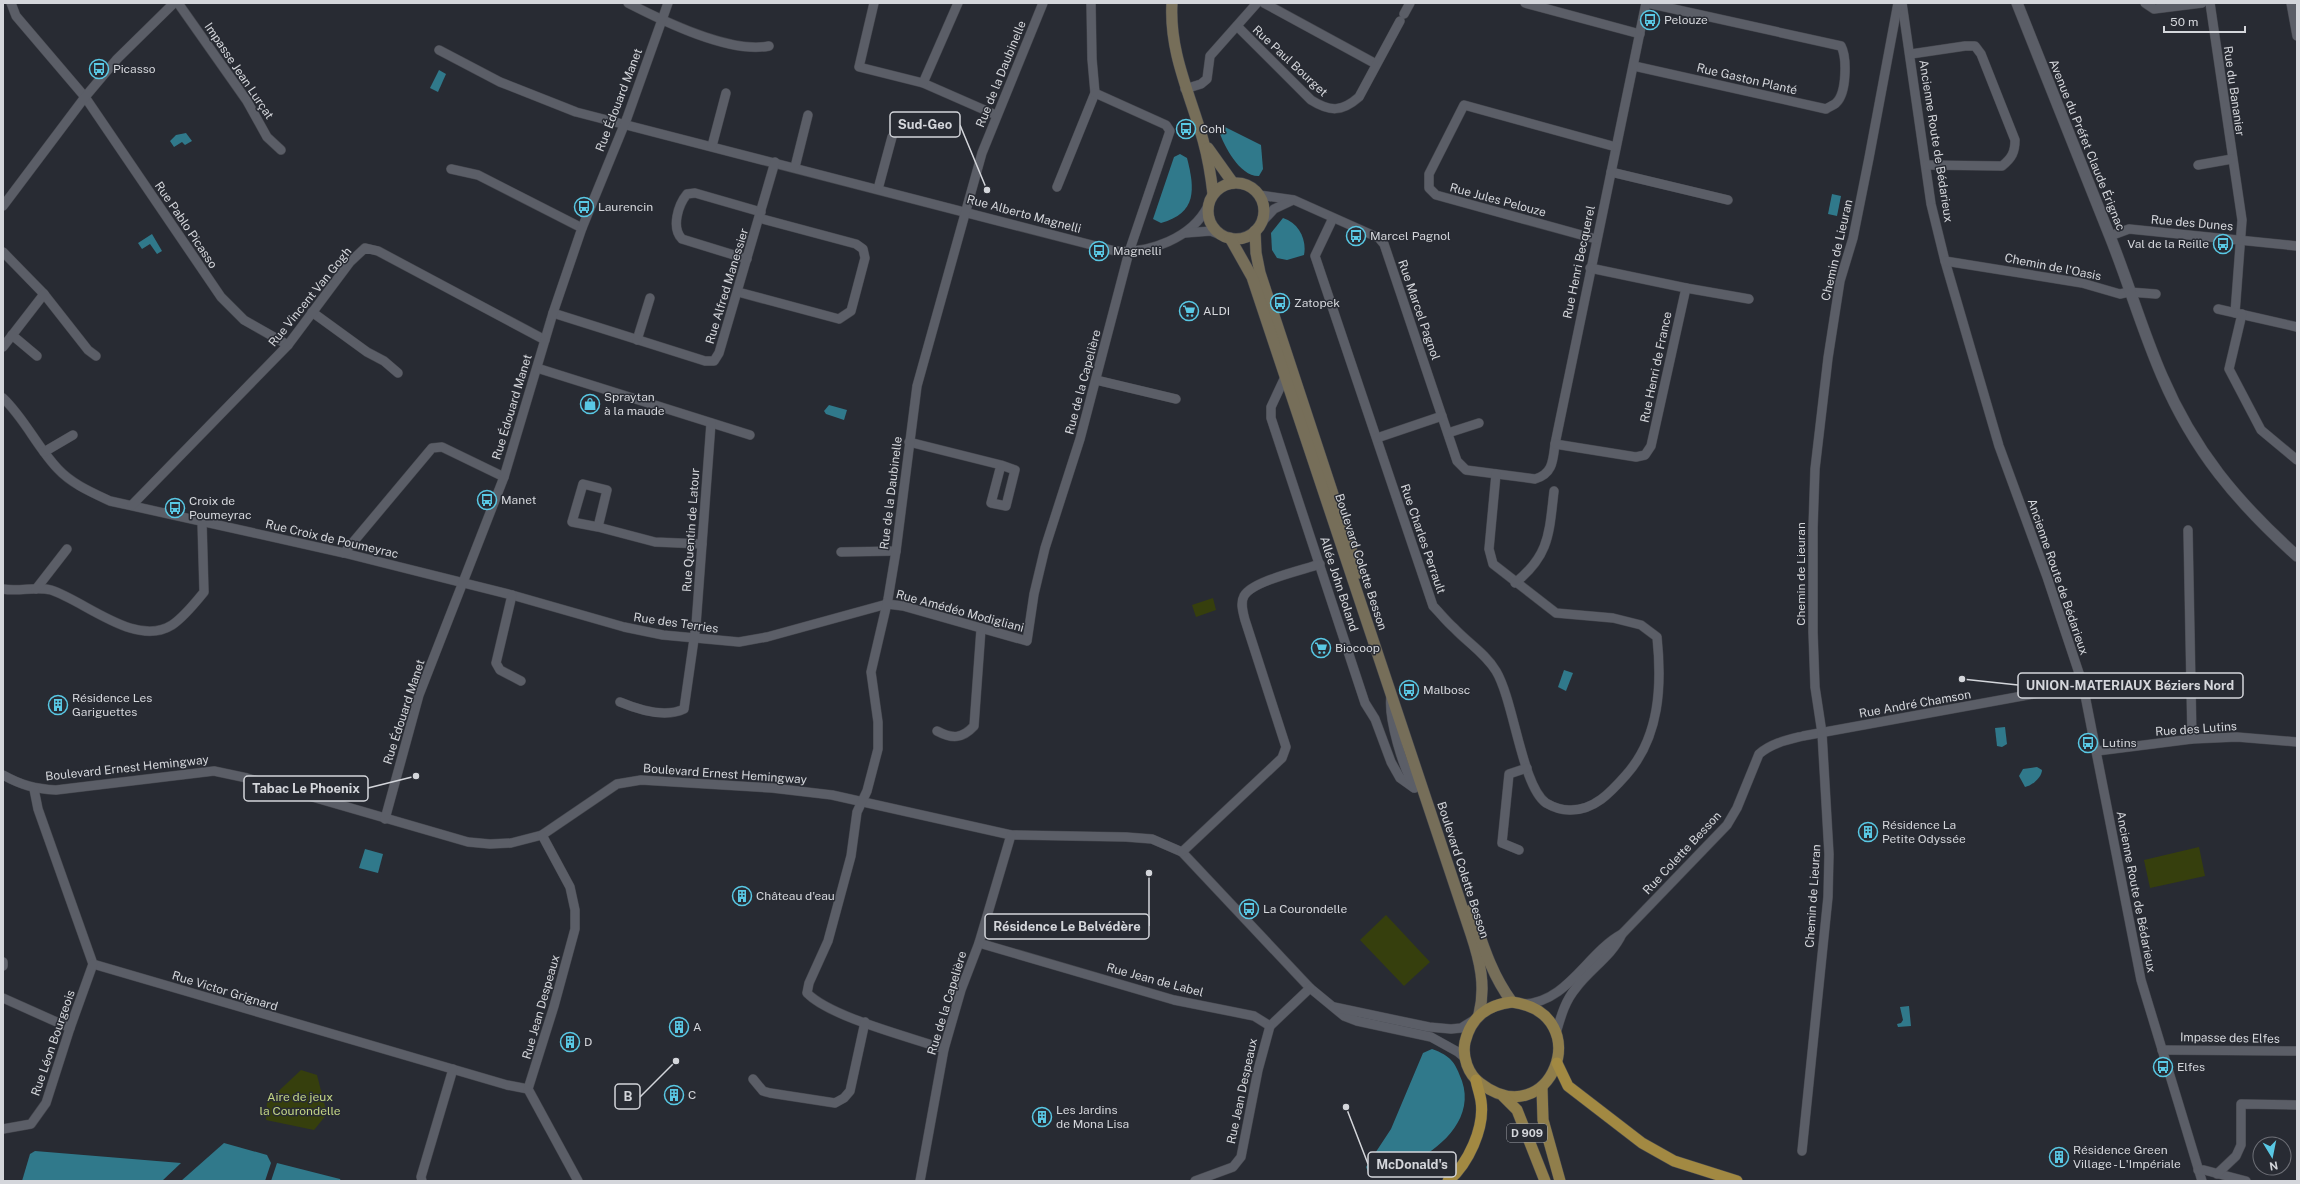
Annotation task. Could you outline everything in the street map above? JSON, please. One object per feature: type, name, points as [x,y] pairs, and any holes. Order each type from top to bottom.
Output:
[{"type":"highway","points":[[1557,1062],[1568,1086],[1642,1143],[1674,1161],[1737,1181]]},
{"type":"highway","points":[[1448,1181],[1468,1156],[1479,1128],[1481,1102],[1476,1080]]},
{"type":"main road","points":[[1172,3],[1174,42],[1185,89],[1203,140],[1213,194]]},
{"type":"main road","points":[[1203,140],[1233,183]]},
{"type":"main road","points":[[1233,183],[1247,186],[1259,195],[1263,209],[1258,227],[1248,236],[1226,236],[1210,222],[1208,206],[1213,194],[1219,189],[1233,183]]},
{"type":"main road","name":"Boulevard Colette Besson","points":[[1258,227],[1256,253],[1260,274],[1490,965],[1500,985],[1518,1003]]},
{"type":"main road","name":"Boulevard Colette Besson","points":[[1226,236],[1252,276],[1482,968],[1482,1001],[1477,1017]]},
{"type":"main road","points":[[1518,1003],[1537,1010],[1548,1019],[1556,1032],[1559,1047],[1557,1062],[1542,1088],[1527,1095],[1503,1096],[1488,1089],[1476,1080],[1468,1068],[1465,1058],[1465,1044],[1477,1017],[1489,1007],[1518,1003]]},
{"type":"main road","name":"D 909","points":[[1542,1088],[1543,1120],[1559,1177]]},
{"type":"main road","name":"D 909","points":[[1503,1096],[1516,1110],[1544,1178]]},
{"type":"street","name":"Rue Pablo Picasso","points":[[11,3],[16,16],[85,97],[221,297],[244,320],[288,345]]},
{"type":"street","points":[[3,206],[85,97],[127,47],[174,3]]},
{"type":"street","name":"Impasse Jean Lurçat","points":[[178,3],[247,101],[267,137],[281,150]]},
{"type":"street","points":[[628,3],[662,21],[712,39],[756,49],[769,46]]},
{"type":"street","name":"Rue Édouard Manet","points":[[385,819],[419,695],[504,477],[553,313],[582,228],[625,124],[668,3]]},
{"type":"street","points":[[874,3],[859,67],[924,83],[996,115]]},
{"type":"street","points":[[924,83],[958,3]]},
{"type":"street","name":"Rue de la Daubinelle","points":[[865,1022],[817,1003],[807,993],[809,984],[828,941],[851,856],[857,812],[861,800],[867,791],[878,749],[878,722],[871,672],[887,604],[896,551],[917,386],[982,153],[996,115],[1043,3]]},
{"type":"street","points":[[1057,187],[1095,93],[1092,59],[1091,3]]},
{"type":"street","points":[[1185,89],[1201,84],[1207,79],[1210,56],[1257,3]]},
{"type":"street","points":[[1264,3],[1376,64]]},
{"type":"street","name":"Rue Paul Bourget","points":[[1237,26],[1311,100],[1323,108],[1336,109],[1349,105],[1359,98],[1410,3]]},
{"type":"street","points":[[1526,3],[1640,34]]},
{"type":"street","name":"Rue Henri Becquerel","points":[[1496,474],[1535,479],[1548,473],[1552,464],[1554,444],[1646,3]]},
{"type":"street","name":"Rue Gaston Planté","points":[[1634,66],[1826,109],[1837,102],[1844,87],[1845,54],[1841,46],[1646,3]]},
{"type":"street","name":"Chemin de Lieuran","points":[[1802,1151],[1828,897],[1829,854],[1822,733],[1815,687],[1813,632],[1812,528],[1816,461],[1828,358],[1840,281],[1853,238],[1898,3]]},
{"type":"street","name":"Ancienne Route de Bédarieux","points":[[1902,3],[1911,54],[1931,204],[1945,261],[1999,446],[2047,577],[2083,685],[2136,958],[2202,1181]]},
{"type":"street","name":"Avenue du Préfet Claude Érignac","points":[[2017,3],[2110,236],[2129,292],[2163,378],[2197,442],[2234,494],[2259,522],[2297,556]]},
{"type":"street","points":[[2144,3],[2154,9],[2202,3]]},
{"type":"street","name":"Rue du Bananier","points":[[2210,3],[2242,220],[2239,314],[2229,369],[2261,430],[2297,460]]},
{"type":"street","points":[[2293,8],[2297,36]]},
{"type":"street","points":[[1911,54],[1965,46],[1975,46],[1981,54],[2015,140],[2015,151],[2010,160],[2002,166],[1927,165]]},
{"type":"street","name":"Rue Alberto Magnelli","points":[[439,50],[500,82],[551,104],[1115,251],[1129,252],[1158,245],[1185,233]]},
{"type":"street","points":[[712,146],[726,93]]},
{"type":"street","name":"Rue de la Capelière","points":[[1027,641],[1034,594],[1045,548],[1076,453],[1129,252],[1170,131],[1166,125],[1095,93]]},
{"type":"street","name":"Rue Jules Pelouze","points":[[1596,239],[1436,195],[1430,188],[1429,174],[1464,105],[1616,147]]},
{"type":"street","points":[[795,167],[808,115]]},
{"type":"street","points":[[878,188],[892,137]]},
{"type":"street","points":[[2198,165],[2232,159]]},
{"type":"street","name":"Rue Alfred Manessier","points":[[553,313],[705,361],[714,361],[719,353],[738,292],[775,162]]},
{"type":"street","points":[[451,169],[478,175],[582,228]]},
{"type":"street","points":[[1611,172],[1728,200]]},
{"type":"street","points":[[738,292],[839,319],[851,311],[865,258],[863,249],[856,244],[760,215],[695,193],[687,194],[683,199],[675,227],[676,234],[682,239],[747,258]]},
{"type":"street","name":"Rue Marcel Pagnol","points":[[1259,195],[1294,200],[1379,238],[1384,244],[1457,461],[1466,470],[1496,474]]},
{"type":"street","points":[[1258,227],[1274,209],[1294,200]]},
{"type":"street","points":[[1185,233],[1203,217],[1208,206]]},
{"type":"street","name":"Rue Charles Perrault","points":[[1333,218],[1315,256],[1433,606],[1454,628],[1483,654],[1496,672],[1504,688],[1532,783],[1546,803],[1562,810],[1578,810],[1592,806],[1607,795],[1627,774],[1646,747],[1656,716],[1659,656],[1657,637],[1641,625],[1613,618],[1556,613],[1515,583],[1493,564],[1489,549],[1496,474]]},
{"type":"street","name":"Rue des Dunes","points":[[2110,236],[2129,229],[2241,239],[2297,246]]},
{"type":"street","points":[[1185,233],[1210,231],[1226,236]]},
{"type":"street","name":"Rue Vincent Van Gogh","points":[[132,505],[288,345],[350,262],[365,248],[378,251],[545,340]]},
{"type":"street","points":[[3,252],[44,294],[88,350],[96,356]]},
{"type":"street","name":"Chemin de l'Oasis","points":[[1945,261],[2067,280],[2120,294],[2129,292],[2156,294]]},
{"type":"street","points":[[1590,268],[1686,288],[1749,299]]},
{"type":"street","name":"Rue Henri de France","points":[[1554,444],[1636,457],[1645,455],[1651,446],[1686,288]]},
{"type":"street","points":[[3,347],[44,294]]},
{"type":"street","points":[[637,340],[650,298]]},
{"type":"street","points":[[2218,309],[2297,328]]},
{"type":"street","points":[[312,312],[367,352],[384,361],[398,373]]},
{"type":"street","points":[[12,335],[37,356]]},
{"type":"street","points":[[537,368],[750,435]]},
{"type":"street","name":"Allée John Boland","points":[[1285,378],[1271,407],[1271,418],[1365,703],[1375,719],[1391,762],[1400,778],[1426,797]]},
{"type":"street","points":[[1096,380],[1176,399]]},
{"type":"street","name":"Rue Croix de Poumeyrac","points":[[3,398],[20,416],[44,452],[58,469],[79,486],[110,501],[344,552],[462,584]]},
{"type":"street","points":[[1377,438],[1442,416]]},
{"type":"street","name":"Rue Quentin de Latour","points":[[620,702],[638,710],[675,713],[684,709],[696,625],[711,423]]},
{"type":"street","points":[[1448,434],[1478,423]]},
{"type":"street","points":[[44,452],[73,435]]},
{"type":"street","points":[[909,442],[1001,465]]},
{"type":"street","points":[[344,552],[432,448],[442,447],[504,477]]},
{"type":"street","points":[[598,527],[607,490],[583,484],[572,522],[598,527],[655,542],[702,544]]},
{"type":"street","points":[[1515,583],[1529,572],[1539,560],[1548,539],[1554,491]]},
{"type":"street","points":[[3,589],[16,592],[36,589],[51,590],[132,629],[152,631],[165,629],[174,624],[204,592],[202,522]]},
{"type":"street","points":[[2188,530],[2192,739]]},
{"type":"street","points":[[36,589],[67,549]]},
{"type":"street","points":[[841,552],[896,551]]},
{"type":"street","points":[[1182,852],[1282,758],[1286,747],[1245,620],[1242,605],[1244,596],[1252,587],[1320,564]]},
{"type":"street","name":"Rue des Terries","points":[[462,584],[512,595],[624,628],[663,635],[740,642],[767,637],[887,604]]},
{"type":"street","points":[[512,595],[496,663],[500,670],[521,681]]},
{"type":"street","name":"Rue Amédéo Modigliani","points":[[887,604],[903,606],[1027,641]]},
{"type":"street","points":[[937,731],[948,737],[956,737],[967,734],[974,726],[976,712],[977,657],[981,629]]},
{"type":"street","name":"Rue André Chamson","points":[[1822,733],[2083,685]]},
{"type":"street","points":[[1391,694],[1389,708],[1392,725],[1414,788]]},
{"type":"street","points":[[1375,719],[1392,725]]},
{"type":"street","name":"Rue Colette Besson","points":[[1556,1032],[1562,1009],[1576,988],[1617,944],[1622,934],[1727,825],[1737,808],[1760,754],[1778,742],[1822,733]]},
{"type":"street","name":"Rue des Lutins","points":[[2097,751],[2192,739],[2238,737],[2297,742]]},
{"type":"street","points":[[1519,850],[1502,842],[1509,774],[1527,768]]},
{"type":"street","name":"Boulevard Ernest Hemingway","points":[[3,775],[34,789],[56,790],[214,771],[247,778],[468,842],[490,844],[511,843],[542,834],[617,784],[641,780],[772,788],[861,800],[1011,835],[1145,838],[1165,844],[1182,852],[1310,988],[1344,1016],[1357,1021],[1432,1037],[1458,1052],[1465,1058]]},
{"type":"street","points":[[34,789],[38,809],[93,964]]},
{"type":"street","name":"Rue Jean Despeaux","points":[[528,1089],[554,1006],[575,929],[576,910],[570,887],[542,834]]},
{"type":"street","name":"Rue de la Capelière","points":[[920,1181],[944,1049],[961,990],[979,943],[1011,835]]},
{"type":"street","name":"Rue Colette Besson","points":[[1518,1003],[1537,1003],[1550,997],[1572,979],[1610,940],[1622,934]]},
{"type":"street","name":"Rue Jean de Label","points":[[979,943],[1174,1000],[1254,1016],[1270,1026]]},
{"type":"street","name":"Rue Léon Bourgeois","points":[[3,1129],[31,1124],[46,1103],[70,1028],[93,964]]},
{"type":"street","name":"Rue Victor Grignard","points":[[93,964],[507,1085],[528,1089]]},
{"type":"street","points":[[1270,1026],[1310,988]]},
{"type":"street","points":[[3,998],[70,1028]]},
{"type":"street","name":"Boulevard Ernest Hemingway","points":[[1333,1006],[1429,1027],[1451,1029],[1461,1028],[1477,1017]]},
{"type":"street","points":[[753,1079],[763,1091],[835,1103],[844,1098],[850,1091],[865,1022],[944,1049]]},
{"type":"street","name":"Rue Jean Despeaux","points":[[1195,1181],[1233,1167],[1241,1157],[1258,1070],[1270,1026]]},
{"type":"street","name":"Impasse des Elfes","points":[[2162,1050],[2297,1051]]},
{"type":"street","points":[[422,1181],[421,1176],[453,1069]]},
{"type":"street","points":[[528,1089],[578,1181]]},
{"type":"street","points":[[2217,1174],[2236,1156],[2241,1145],[2241,1104],[2297,1105]]},
{"type":"street","points":[[2198,1170],[2246,1181]]},
{"type":"green space","points":[[1213,598],[1216,610],[1196,617],[1192,605]]},
{"type":"green space","points":[[2199,847],[2205,876],[2150,888],[2144,860]]},
{"type":"green space","points":[[1386,915],[1430,962],[1404,986],[1360,940]]},
{"type":"green space","name":"Aire de jeux la Courondelle","points":[[301,1070],[317,1075],[327,1114],[314,1130],[266,1120],[267,1102]]},
{"type":"water","points":[[439,70],[446,74],[438,92],[430,88]]},
{"type":"water","points":[[1223,126],[1261,145],[1263,169],[1259,176],[1245,172],[1234,160],[1219,131]]},
{"type":"water","points":[[186,133],[192,141],[185,145],[182,142],[174,147],[170,141],[176,135]]},
{"type":"water","points":[[1180,154],[1187,158],[1190,169],[1192,190],[1190,198],[1187,206],[1181,213],[1173,219],[1161,223],[1153,219],[1174,157]]},
{"type":"water","points":[[1832,194],[1841,196],[1837,216],[1828,214]]},
{"type":"water","points":[[1283,218],[1289,220],[1301,233],[1305,249],[1304,255],[1287,260],[1277,258],[1272,250],[1271,233]]},
{"type":"water","points":[[152,234],[162,251],[157,254],[150,244],[142,249],[138,243]]},
{"type":"water","points":[[829,405],[847,410],[844,420],[826,414],[824,411]]},
{"type":"water","points":[[1564,670],[1573,673],[1566,691],[1558,687]]},
{"type":"water","points":[[2005,727],[2007,744],[2002,747],[1997,746],[1995,728]]},
{"type":"water","points":[[2037,767],[2042,770],[2042,773],[2033,783],[2025,787],[2019,776],[2023,769]]},
{"type":"water","points":[[365,849],[383,854],[378,873],[359,868]]},
{"type":"water","points":[[1909,1006],[1911,1026],[1898,1027],[1897,1024],[1901,1023],[1903,1020],[1900,1007]]},
{"type":"water","points":[[1432,1049],[1444,1054],[1452,1060],[1462,1081],[1465,1094],[1464,1106],[1460,1117],[1446,1138],[1427,1154],[1393,1170],[1370,1177],[1366,1167],[1391,1129],[1423,1053]]},
{"type":"water","points":[[224,1143],[267,1155],[271,1163],[265,1181],[181,1181]]},
{"type":"water","points":[[35,1151],[181,1163],[162,1181],[22,1181],[30,1154]]},
{"type":"water","points":[[277,1163],[340,1179],[341,1181],[271,1181]]},
{"type":"place","name":"Pelouze","points":[[1650,20]]},
{"type":"place","name":"Picasso","points":[[99,69]]},
{"type":"place","name":"Cohl","points":[[1186,129]]},
{"type":"place","name":"Sud-Geo","points":[[987,190]]},
{"type":"place","name":"Laurencin","points":[[584,207]]},
{"type":"place","name":"Marcel Pagnol","points":[[1356,236]]},
{"type":"place","name":"Val de la Reille","points":[[2223,244]]},
{"type":"place","name":"Magnelli","points":[[1099,251]]},
{"type":"place","name":"Zatopek","points":[[1280,303]]},
{"type":"place","name":"ALDI","points":[[1189,311]]},
{"type":"place","name":"Spraytan à la maude","points":[[590,404]]},
{"type":"place","name":"Manet","points":[[487,500]]},
{"type":"place","name":"Croix de Poumeyrac","points":[[175,508]]},
{"type":"place","name":"Biocoop","points":[[1321,648]]},
{"type":"place","name":"UNION-MATERIAUX Béziers Nord","points":[[1962,679]]},
{"type":"place","name":"Malbosc","points":[[1409,690]]},
{"type":"place","name":"Résidence Les Gariguettes","points":[[58,705]]},
{"type":"place","name":"Lutins","points":[[2088,743]]},
{"type":"place","name":"Tabac Le Phoenix","points":[[416,776]]},
{"type":"place","name":"Résidence La Petite Odyssée","points":[[1868,832]]},
{"type":"place","name":"Résidence Le Belvédère","points":[[1149,873]]},
{"type":"place","name":"Château d'eau","points":[[742,896]]},
{"type":"place","name":"La Courondelle","points":[[1249,909]]},
{"type":"place","name":"A","points":[[679,1027]]},
{"type":"place","name":"D","points":[[570,1042]]},
{"type":"place","name":"B","points":[[676,1061]]},
{"type":"place","name":"Elfes","points":[[2163,1067]]},
{"type":"place","name":"C","points":[[674,1095]]},
{"type":"place","name":"McDonald's","points":[[1346,1107]]},
{"type":"place","name":"Les Jardins de Mona Lisa","points":[[1042,1117]]},
{"type":"place","name":"Résidence Green Village - L'Impériale","points":[[2059,1157]]}]
